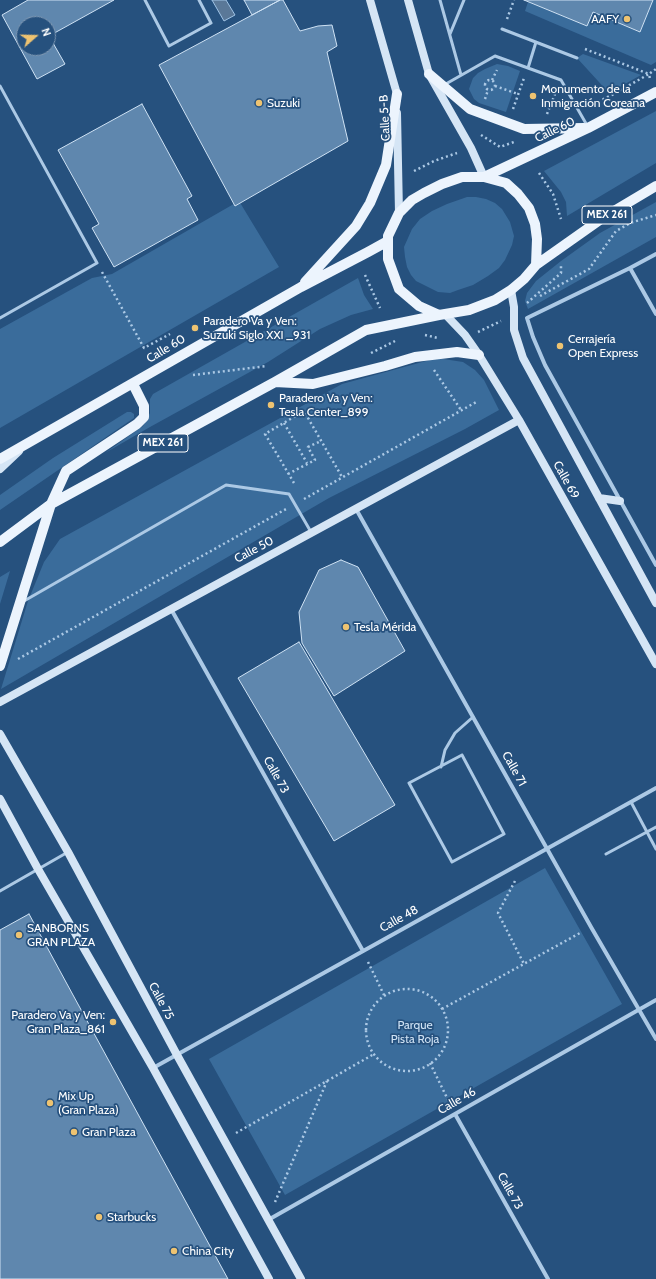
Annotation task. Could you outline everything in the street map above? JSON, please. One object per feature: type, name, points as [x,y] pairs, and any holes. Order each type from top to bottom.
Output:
[{"type":"main road","points":[[429,74],[470,108],[524,129],[588,128]]},
{"type":"main road","name":"Calle 60","points":[[484,177],[588,128],[655,92]]},
{"type":"main road","points":[[301,287],[356,226],[370,203],[386,165],[397,94]]},
{"type":"main road","points":[[462,177],[484,177],[506,183],[518,194],[529,208],[535,224],[537,238],[536,265],[524,279],[511,290],[495,300],[469,310],[442,315],[419,306],[399,289],[388,259],[388,236],[399,213],[412,200],[442,184],[462,177]]},
{"type":"main road","name":"MEX 261","points":[[536,265],[560,246],[604,217],[656,186]]},
{"type":"main road","name":"Calle 60","points":[[0,459],[301,287],[388,240]]},
{"type":"main road","name":"MEX 261","points":[[0,542],[51,504],[275,382],[366,330],[442,315]]},
{"type":"main road","points":[[275,382],[313,384],[415,357],[457,352],[479,355]]},
{"type":"main road","points":[[0,666],[51,504],[66,472],[137,424],[144,417],[144,406],[133,384]]},
{"type":"street","name":"Calle 5-B","points":[[370,0],[397,94],[399,213]]},
{"type":"street","points":[[408,0],[429,74],[471,148],[484,177]]},
{"type":"street","points":[[656,254],[527,318],[545,365],[656,564]]},
{"type":"street","points":[[630,268],[656,314]]},
{"type":"street","name":"Calle 69","points":[[511,290],[514,307],[514,330],[523,358],[655,598]]},
{"type":"street","name":"Calle 69","points":[[442,315],[465,336],[479,355],[519,420],[656,664]]},
{"type":"street","name":"Calle 50","points":[[0,702],[519,420]]},
{"type":"street","points":[[0,469],[26,445]]},
{"type":"street","points":[[599,498],[620,501]]},
{"type":"street","name":"Calle 71","points":[[356,509],[591,927],[656,1039]]},
{"type":"street","name":"Calle 73","points":[[171,609],[363,951]]},
{"type":"street","name":"Calle 75","points":[[0,734],[68,852],[300,1279]]},
{"type":"street","name":"Calle 48","points":[[153,1068],[656,788]]},
{"type":"street","points":[[0,799],[38,869],[153,1068],[269,1279]]},
{"type":"street","name":"Calle 46","points":[[267,1220],[656,1000]]},
{"type":"street","name":"Calle 73","points":[[455,1114],[548,1279]]},
{"type":"lane","points":[[145,0],[169,46],[211,23],[199,0]]},
{"type":"lane","points":[[440,0],[461,75]]},
{"type":"lane","points":[[450,34],[464,0]]},
{"type":"lane","points":[[502,29],[577,58]]},
{"type":"lane","points":[[528,68],[536,42]]},
{"type":"lane","points":[[442,86],[496,56],[561,80],[588,128]]},
{"type":"lane","points":[[0,86],[96,263],[0,318]]},
{"type":"lane","points":[[19,604],[226,485],[289,494],[312,533]]},
{"type":"lane","points":[[441,766],[462,755],[504,834],[452,862],[409,783],[441,766],[445,750],[455,733],[473,717]]},
{"type":"lane","points":[[631,802],[656,849]]},
{"type":"lane","points":[[606,854],[656,827]]},
{"type":"lane","points":[[0,891],[68,852]]},
{"type":"path","points":[[506,18],[514,0]]},
{"type":"path","points":[[581,47],[649,74],[655,92]]},
{"type":"path","points":[[508,123],[528,68]]},
{"type":"path","points":[[578,109],[614,94],[656,69]]},
{"type":"path","points":[[524,77],[531,79]]},
{"type":"path","points":[[491,79],[494,81],[495,86],[488,90],[485,84],[491,79]]},
{"type":"path","points":[[495,86],[518,94]]},
{"type":"path","points":[[552,116],[546,117],[557,88]]},
{"type":"path","points":[[480,134],[500,146],[516,141]]},
{"type":"path","points":[[414,171],[434,161],[457,153]]},
{"type":"path","points":[[539,174],[554,194],[561,219]]},
{"type":"path","points":[[561,261],[561,273],[525,304],[589,269],[616,231],[630,223],[656,215]]},
{"type":"path","points":[[96,263],[144,348],[170,334]]},
{"type":"path","points":[[365,275],[380,308]]},
{"type":"path","points":[[472,334],[501,321]]},
{"type":"path","points":[[419,335],[434,336],[442,340]]},
{"type":"path","points":[[368,355],[398,340]]},
{"type":"path","points":[[193,375],[266,366]]},
{"type":"path","points":[[432,366],[461,410]]},
{"type":"path","points":[[300,493],[303,499],[478,401]]},
{"type":"path","points":[[296,486],[265,434],[304,411],[342,477]]},
{"type":"path","points":[[284,423],[307,463]]},
{"type":"path","points":[[288,474],[315,460],[308,447],[321,441]]},
{"type":"path","points":[[13,662],[286,509]]},
{"type":"path","points":[[524,964],[498,912],[516,878],[529,858]]},
{"type":"path","points":[[442,1009],[591,927]]},
{"type":"path","points":[[363,951],[384,995]]},
{"type":"path","points":[[410,988],[422,992],[434,999],[442,1009],[447,1022],[447,1036],[443,1049],[434,1060],[423,1068],[410,1071],[396,1070],[384,1064],[374,1054],[367,1042],[365,1028],[368,1015],[375,1004],[384,995],[397,990],[410,988]]},
{"type":"path","points":[[224,1141],[374,1054]]},
{"type":"path","points":[[430,1063],[455,1114]]},
{"type":"path","points":[[267,1220],[327,1081]]},
{"type":"green space","points":[[653,0],[656,0],[656,62],[651,65],[525,11],[528,2],[587,26],[593,12],[639,32]]},
{"type":"green space","points":[[583,54],[641,75],[609,93],[577,58]]},
{"type":"green space","points":[[497,64],[508,66],[520,71],[506,112],[479,103],[474,99],[469,89],[473,78],[478,73]]},
{"type":"green space","points":[[656,111],[656,163],[567,216],[566,202],[561,192],[544,171]]},
{"type":"green space","points":[[467,197],[486,199],[495,203],[502,209],[510,222],[514,236],[512,245],[505,260],[499,268],[488,276],[473,285],[450,293],[438,292],[416,281],[411,275],[407,267],[404,247],[412,229],[420,219],[432,211]]},
{"type":"green space","points":[[239,201],[279,267],[0,428],[0,329],[92,278],[112,274]]},
{"type":"green space","points":[[656,202],[656,237],[528,309],[525,301],[527,293],[536,281],[600,233]]},
{"type":"green space","points":[[358,278],[364,295],[373,309],[351,315],[320,329],[268,362],[105,453],[143,426],[150,413],[150,399],[153,394]]},
{"type":"green space","points":[[437,358],[463,362],[475,370],[484,380],[499,410],[465,429],[329,498],[1,689],[28,601],[44,562],[60,539],[342,384]]},
{"type":"green space","points":[[127,412],[134,414],[134,418],[0,510],[0,495],[53,458]]},
{"type":"green space","points":[[10,571],[0,604],[0,577]]},
{"type":"green space","name":"Parque Pista Roja","points":[[545,868],[622,1004],[285,1195],[209,1059]]},
{"type":"shaded area","points":[[212,0],[226,0],[235,15],[224,21]]},
{"type":"building","points":[[28,0],[114,0],[56,32],[56,16],[16,16],[16,41],[2,15]]},
{"type":"building","points":[[244,0],[280,0],[252,15]]},
{"type":"building","name":"Suzuki","points":[[280,0],[283,0],[300,31],[318,26],[332,25],[337,46],[327,52],[348,141],[235,206],[159,65]]},
{"type":"building","name":"AAFY","points":[[524,0],[653,0],[640,32],[593,12],[587,26]]},
{"type":"building","points":[[56,48],[65,64],[37,79],[24,56],[56,56]]},
{"type":"building","points":[[142,104],[192,196],[187,199],[198,220],[114,267],[92,228],[99,224],[58,150]]},
{"type":"building","name":"Tesla Mérida","points":[[341,560],[358,567],[405,651],[334,696],[302,643],[299,612],[319,570]]},
{"type":"building","points":[[299,642],[395,805],[334,841],[238,678]]},
{"type":"building","name":"Gran Plaza","points":[[29,914],[228,1279],[0,1279],[0,930]]},
{"type":"place","name":"AAFY","points":[[627,19]]},
{"type":"place","name":"Monumento de la Inmigración Coreana","points":[[533,96]]},
{"type":"place","name":"Suzuki","points":[[259,103]]},
{"type":"place","name":"Paradero Va y Ven: Suzuki Siglo XXI _931","points":[[195,328]]},
{"type":"place","name":"Cerrajería Open Express","points":[[560,346]]},
{"type":"place","name":"Paradero Va y Ven: Tesla Center_899","points":[[271,405]]},
{"type":"place","name":"Tesla Mérida","points":[[346,627]]},
{"type":"place","name":"SANBORNS GRAN PLAZA","points":[[19,935]]},
{"type":"place","name":"Paradero Va y Ven: Gran Plaza_861","points":[[113,1022]]},
{"type":"place","name":"Mix Up (Gran Plaza)","points":[[50,1103]]},
{"type":"place","name":"Gran Plaza","points":[[74,1132]]},
{"type":"place","name":"Starbucks","points":[[99,1217]]},
{"type":"place","name":"China City","points":[[174,1251]]}]
